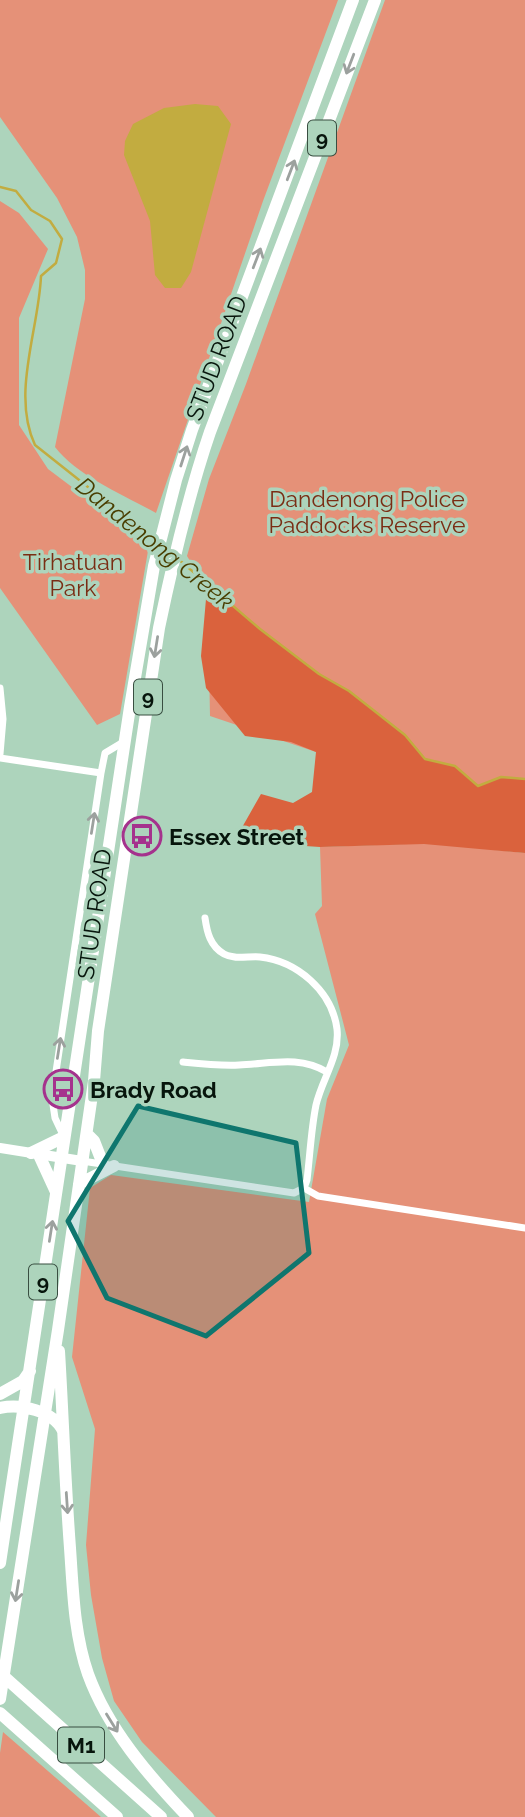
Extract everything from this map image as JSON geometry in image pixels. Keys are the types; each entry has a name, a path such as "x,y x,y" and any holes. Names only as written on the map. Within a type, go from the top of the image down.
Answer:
{"highway":[{"name":"STUD ROAD","path":"0,1563 154,566 164,522 192,430 353,0"},
{"name":"STUD ROAD","path":"0,1699 87,1135 111,940 159,628 169,580 193,482 210,432 374,0"},
{"path":"79,1184 108,1165 94,1141 87,1135"},
{"path":"57,1193 35,1154 64,1137"},
{"path":"58,1330 78,1637 88,1673 102,1707 128,1748 188,1817"},
{"path":"0,1394 23,1381 30,1371"},
{"path":"0,1408 24,1408 44,1414 57,1421 64,1435"},
{"name":"M1","path":"0,1673 161,1817"},
{"name":"M1","path":"0,1713 117,1817"}],"main road":[{"path":"0,1148 82,1161"}],"street":[{"path":"0,688 3,719 0,756 101,773"},
{"path":"64,1137 55,1118 52,1098 101,773 105,753 125,741"},
{"path":"82,1161 294,1192 304,1188 316,1110 335,1052 337,1029 331,1007 319,989 299,971 279,961 259,957 230,957 222,953 213,944 205,918"},
{"path":"183,1062 237,1066 288,1061 318,1067 327,1072"},
{"path":"304,1188 317,1196 525,1228"}],"highlighted area":[{"path":"138,1106 296,1143 309,1253 206,1336 107,1298 68,1221"}],"green space":[{"path":"0,0 338,0 263,201 156,513 88,476 55,447 85,299 85,270 77,237 57,198 0,117"},
{"name":"Dandenong Police Paddocks Reserve","path":"385,0 525,0 525,851 494,850 525,853 525,1817 216,1817 142,1742 114,1701 102,1658 86,1545 95,1429 72,1357 90,1188 111,1175 309,1202 327,1099 349,1045 315,914 322,906 320,847 405,844 320,838 316,752 210,716 208,612 215,590 200,577 187,556 209,479"},
{"name":"Tirhatuan Park","path":"0,201 19,213 48,249 19,318 19,425 48,469 149,545 120,714 97,725 0,588"},
{"path":"3,1732 101,1817 0,1817 0,1753"}],"shaded area":[{"path":"195,104 218,106 231,124 191,272 181,288 165,288 155,275 150,221 124,155 125,141 133,124 164,108"},
{"path":"200,577 260,629 319,674 349,691 405,735 425,759 455,766 478,786 501,777 525,779 525,853 424,844 320,847 276,844 240,831 261,794 293,803 312,792 316,752 291,742 245,736 206,688 201,656 206,599"}],"waterway":[{"name":"Dandenong Creek","path":"0,187 16,191 31,210 50,221 62,239 56,263 41,276 28,361 26,405 28,425 35,445 156,541"},
{"name":"Dandenong Creek","path":"177,558 260,629 319,674 349,691 405,735 425,759 455,766 478,786 501,777 525,779"}],"place":[{"name":"Essex Street","path":"142,836"},
{"name":"Brady Road","path":"63,1089"}]}
